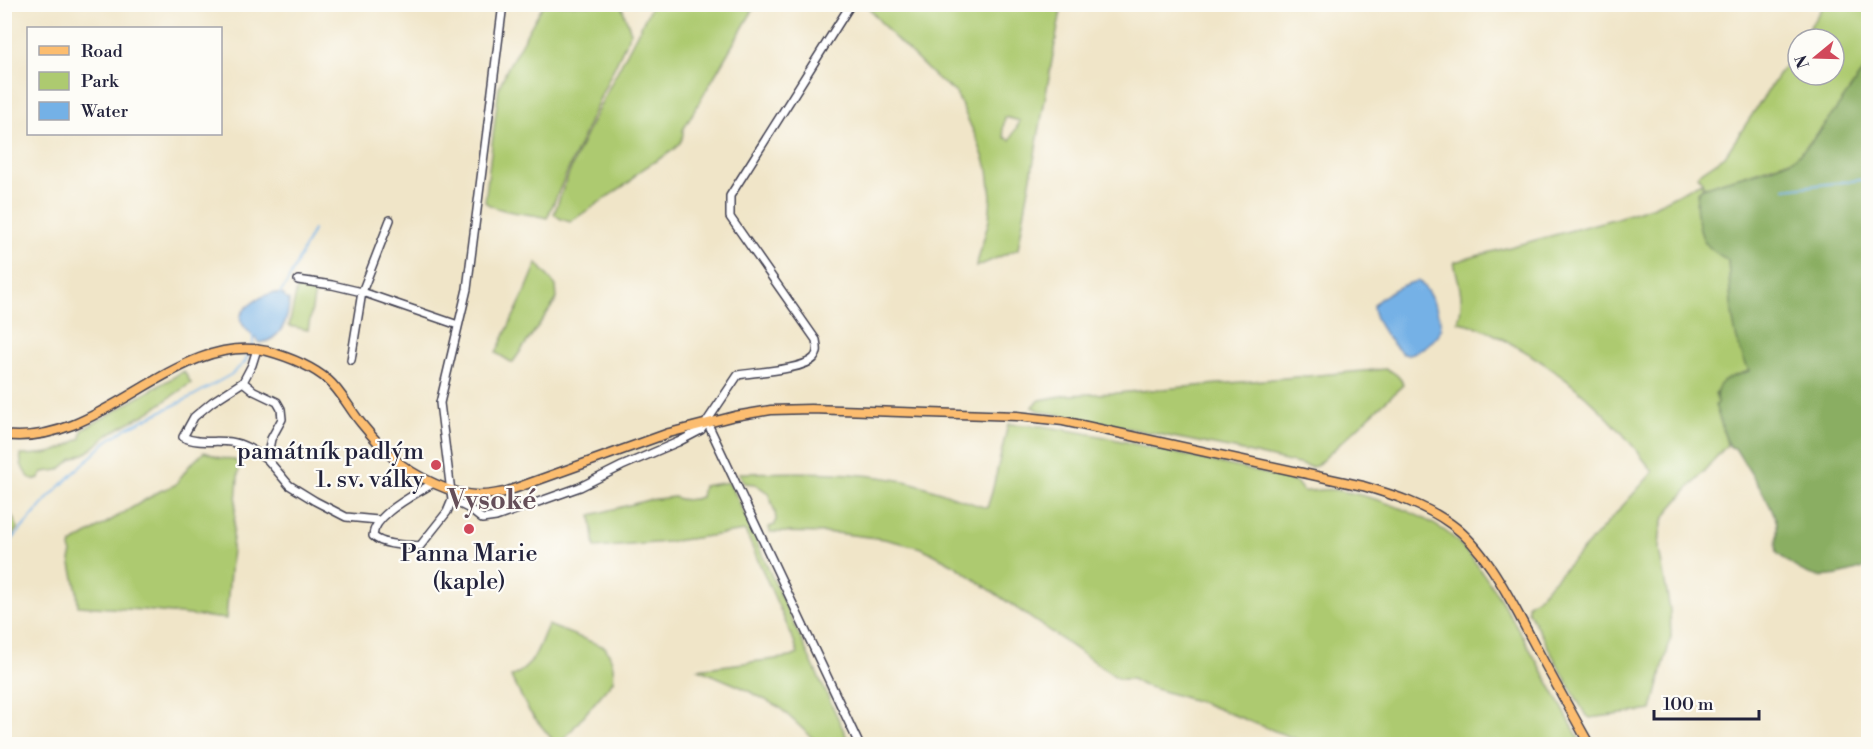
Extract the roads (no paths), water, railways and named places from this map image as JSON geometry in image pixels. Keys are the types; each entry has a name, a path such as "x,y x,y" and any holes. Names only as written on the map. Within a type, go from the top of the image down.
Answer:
{"main road":[{"path":"4,435 39,434 57,430 100,413 184,365 210,354 240,348 257,349 295,360 330,381 362,424 392,457 433,483 450,490 481,496 505,492 652,438 707,422 771,410 811,409 1017,416 1074,423 1363,486 1426,508 1453,525 1485,560 1510,599 1589,744"}],"street":[{"path":"433,483 378,520 373,536 377,540 420,546 447,512 452,500 440,404 467,289 503,4"},
{"path":"452,500 468,508 482,519 496,517 580,487 701,430 738,375 800,366 813,360 818,351 816,340 730,217 730,196 851,4"},
{"path":"351,360 362,292 390,220"},
{"path":"298,280 362,292 458,325"},
{"path":"257,349 243,382 212,402 195,417 183,437 190,440 233,443 252,450 267,459 289,485 315,501 346,517 378,520"},
{"path":"243,382 254,391 277,402 281,409 282,419 271,439 267,459"},
{"path":"707,422 859,744"}],"water":[{"path":"1418,281 1433,301 1439,315 1440,331 1426,346 1403,354 1380,326 1373,306 1393,290"},
{"path":"274,293 284,295 289,300 287,314 278,333 273,338 260,343 244,327 241,317 252,303"}],"waterway":[{"path":"1785,189 1868,179"},
{"path":"278,296 286,285 313,230"},
{"path":"252,348 253,333"},
{"path":"4,549 49,497 107,441 127,428 232,374 245,362 249,353"}],"place":[{"name":"památník padlým 1. sv. války","path":"436,465"},
{"name":"Panna Marie (kaple)","path":"469,529"}],"district":[{"name":"Vysoké","path":"492,500"}]}
